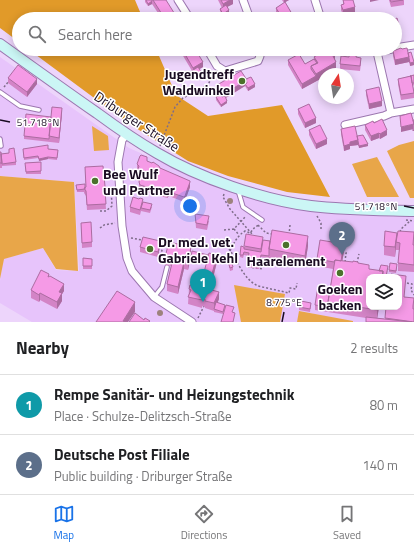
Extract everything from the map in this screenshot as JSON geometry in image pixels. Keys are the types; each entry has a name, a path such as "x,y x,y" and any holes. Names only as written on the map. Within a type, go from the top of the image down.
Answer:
{"main road":[{"name":"Driburger Straße","path":"0,44 12,53"},
{"name":"Driburger Straße","path":"17,56 126,134 157,154 183,167 238,189 285,202 311,206 367,210 414,211"}],"street":[{"path":"178,0 186,12"},
{"path":"243,0 247,12"},
{"path":"315,0 318,12"},
{"path":"402,47 414,45"},
{"path":"211,56 217,66 225,71 258,61 260,56"},
{"path":"378,56 391,113"},
{"path":"345,125 391,113 414,109"},
{"path":"126,134 122,140 118,162 122,226 127,258 132,271 154,297 192,322"}],"lane":[{"path":"0,92 20,106 39,110"},
{"path":"0,139 1,146"},
{"path":"238,189 243,207 262,220"},
{"path":"154,297 162,287 167,267"}],"path":[{"path":"160,146 175,107 183,98 208,85 217,66"},
{"path":"0,92 9,80"},
{"path":"100,211 106,211 112,206 111,188 106,192"},
{"path":"224,194 223,197 230,209 255,239"},
{"path":"224,230 234,229 250,212"},
{"path":"316,214 321,223 321,229"},
{"path":"399,234 401,228 410,221"},
{"path":"100,228 104,225 113,224"},
{"path":"258,225 266,233 273,234"},
{"path":"288,237 290,225"},
{"path":"250,233 255,227"},
{"path":"234,229 240,236"},
{"path":"250,233 245,231 233,243 230,250 250,282 258,286 289,293 290,288 296,289 297,284"},
{"path":"124,239 133,238 148,241"},
{"path":"155,243 163,245 160,260 162,260"},
{"path":"344,265 346,253 349,253"},
{"path":"357,265 359,254"},
{"path":"234,256 240,257"},
{"path":"248,261 247,267 262,269"},
{"path":"407,283 412,284 411,290 414,295"},
{"path":"197,322 204,306"}],"shaded area":[{"path":"0,0 135,0 140,12 12,12 12,37 0,28"},
{"path":"37,56 159,56 176,95 208,116 282,105 330,197 287,192 228,176 188,161 128,123"},
{"path":"0,57 129,148 239,196 292,207 345,215 414,217 414,322 353,322 300,311 297,322 32,322 0,303 0,281 3,259 43,248 56,270 79,271 74,182 0,176"},
{"path":"92,126 108,136 109,150 94,151"},
{"path":"414,141 414,198 410,198 387,151 399,145"},
{"path":"377,157 399,197 367,197 352,164"},
{"path":"0,176 74,182 78,271 56,269 43,248 4,259 0,279"},
{"path":"234,285 285,294 280,322 241,322"},
{"path":"299,311 353,321 353,322 297,322"}],"building":[{"path":"146,0 152,0 152,1 148,4"},
{"path":"153,0 166,0 174,12 161,12"},
{"path":"221,0 230,0 223,4"},
{"path":"343,0 353,0 355,7 343,10 341,5 344,4"},
{"path":"390,0 403,0 391,2"},
{"path":"285,2 291,12 279,12 276,8"},
{"path":"226,5 229,10 222,12 220,9"},
{"path":"407,48 409,57 395,60 394,56 402,56 402,49"},
{"path":"411,52 414,62 410,63 408,53"},
{"path":"186,56 199,56 203,62 193,68"},
{"path":"295,56 300,56 305,64 314,59 317,63 311,66 311,69 316,76 302,84 288,60"},
{"path":"316,56 333,56 336,62 326,68 318,68 318,73 316,74 311,66 318,63 314,57"},
{"path":"341,56 356,56 361,58 360,66 340,64"},
{"path":"18,65 37,79 27,92 8,78"},
{"path":"198,67 202,73 194,77 190,72"},
{"path":"241,71 247,80 222,95 217,85"},
{"path":"414,75 414,83 412,83 410,76"},
{"path":"411,76 414,93 401,95 398,79"},
{"path":"251,77 255,84 248,88 245,84 247,83 246,79"},
{"path":"379,87 382,101 369,104 366,90"},
{"path":"221,95 222,97 225,96 227,101 221,105 216,97"},
{"path":"309,104 316,118 305,123 298,109"},
{"path":"52,107 62,108 59,138 49,136"},
{"path":"411,113 414,124 401,127 400,116"},
{"path":"26,114 51,117 49,139 24,136"},
{"path":"382,119 387,130 380,134 371,136 365,125"},
{"path":"320,125 327,139 316,144 309,130"},
{"path":"355,126 358,140 350,142 350,144 344,146 341,129"},
{"path":"363,135 368,144 359,146 357,136"},
{"path":"48,145 48,149 58,150 57,158 48,157 39,159 38,156 24,158 23,149"},
{"path":"14,148 16,162 2,164 1,154 9,153 9,149"},
{"path":"1,152 2,163 0,163"},
{"path":"141,155 147,157 147,161 153,162 160,168 190,181 185,196 184,197 169,192 167,193 140,185 140,178 136,175 139,166 137,164"},
{"path":"41,162 41,171 26,172 25,163"},
{"name":"Bee Wulf und Partner","path":"103,166 106,204 87,205 86,191 84,188 86,187 85,167"},
{"path":"85,184 85,189 77,190 76,185"},
{"path":"133,197 143,199 140,210 130,207"},
{"path":"143,202 152,204 150,210 141,208"},
{"path":"195,214 209,216 207,225 196,223"},
{"path":"91,222 92,242 82,243 81,223"},
{"path":"272,230 308,236 305,256 269,249"},
{"path":"385,231 397,233 395,247 384,246"},
{"path":"398,231 414,232 414,265 398,263 400,243 396,242"},
{"path":"246,234 263,237 261,249 244,246"},
{"path":"143,237 160,241 158,252 140,247"},
{"path":"263,240 270,241 269,256 261,255 259,266 247,264 249,253 244,252 243,255 240,255 241,246 244,247 244,249 261,252"},
{"path":"320,240 344,244 341,261 335,260 334,262 317,259"},
{"path":"169,242 191,247 188,263 184,262 178,287 167,284 173,259 165,257"},
{"path":"192,251 208,255 206,261 191,257"},
{"path":"209,253 217,255 208,289 219,292 214,303 205,301 205,299 202,300 188,297 191,290 189,289 190,285 200,288"},
{"path":"83,258 92,259 92,266 83,266"},
{"path":"335,260 358,262 369,265 369,269 383,271 382,274 366,274 366,308 328,302"},
{"path":"228,261 231,261 233,267 230,268"},
{"path":"390,263 397,264 396,271 389,270"},
{"path":"381,265 388,266 387,274 383,274 383,271 379,271"},
{"path":"41,270 49,274 48,277 50,276 64,284 59,292 62,293 57,302 31,290"},
{"path":"402,275 406,276 404,297 414,298 414,322 385,318 386,310 402,310"},
{"path":"318,286 330,288 328,307 315,305"},
{"path":"117,291 135,302 123,321 125,322 96,322"},
{"path":"301,301 311,303 310,309 299,307"},
{"path":"216,302 225,305 223,312 214,309"},
{"path":"226,305 234,307 232,312 235,313 233,322 221,322"},
{"path":"135,313 144,320 145,318 150,321 129,322"},
{"path":"366,317 412,322 366,322"}],"place":[{"name":"Jugendtreff Waldwinkel","path":"242,81"},
{"name":"Bee Wulf und Partner","path":"95,181"},
{"name":"Haarelement","path":"286,245"},
{"name":"Dr. med. vet. Gabriele Kehl","path":"150,249"},
{"name":"Deutsche Post Filiale","path":"342,255"},
{"name":"Goeken backen","path":"340,273"},
{"name":"Rempe Sanitär- und Heizungstechnik","path":"203,302"}]}
